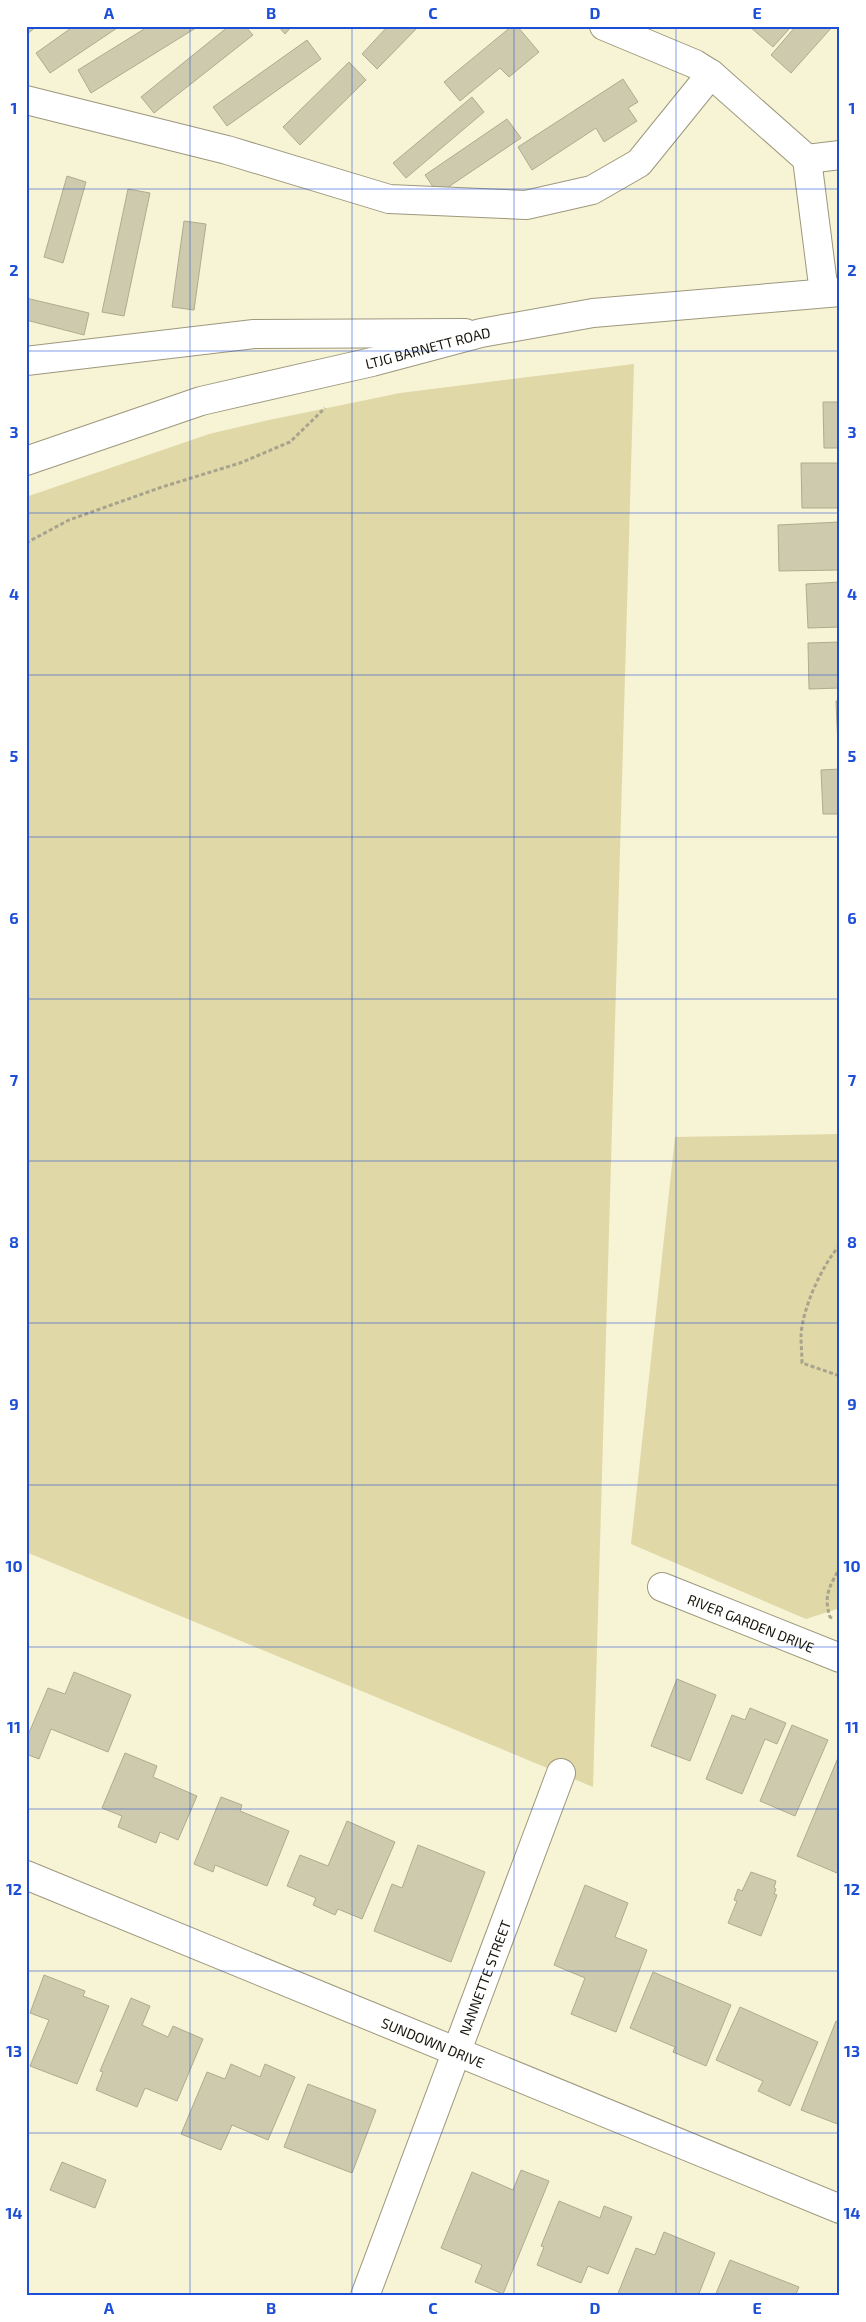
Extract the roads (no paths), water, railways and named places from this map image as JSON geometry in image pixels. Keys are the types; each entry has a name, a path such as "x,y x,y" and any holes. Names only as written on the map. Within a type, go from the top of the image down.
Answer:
{"street":[{"path":"604,26 695,64 711,74 807,158 832,292"},
{"path":"26,100 227,150 389,199 526,205 592,190 639,163 711,74"},
{"path":"807,158 840,155"},
{"name":"LTJG BARNETT ROAD","path":"26,461 201,400 372,362 481,333 593,313 832,292"},
{"path":"26,361 254,334 481,333"},
{"name":"RIVER GARDEN DRIVE","path":"662,1587 840,1658"},
{"name":"NANNETTE STREET","path":"365,2296 561,1772"},
{"name":"SUNDOWN DRIVE","path":"26,1875 840,2210"}]}
